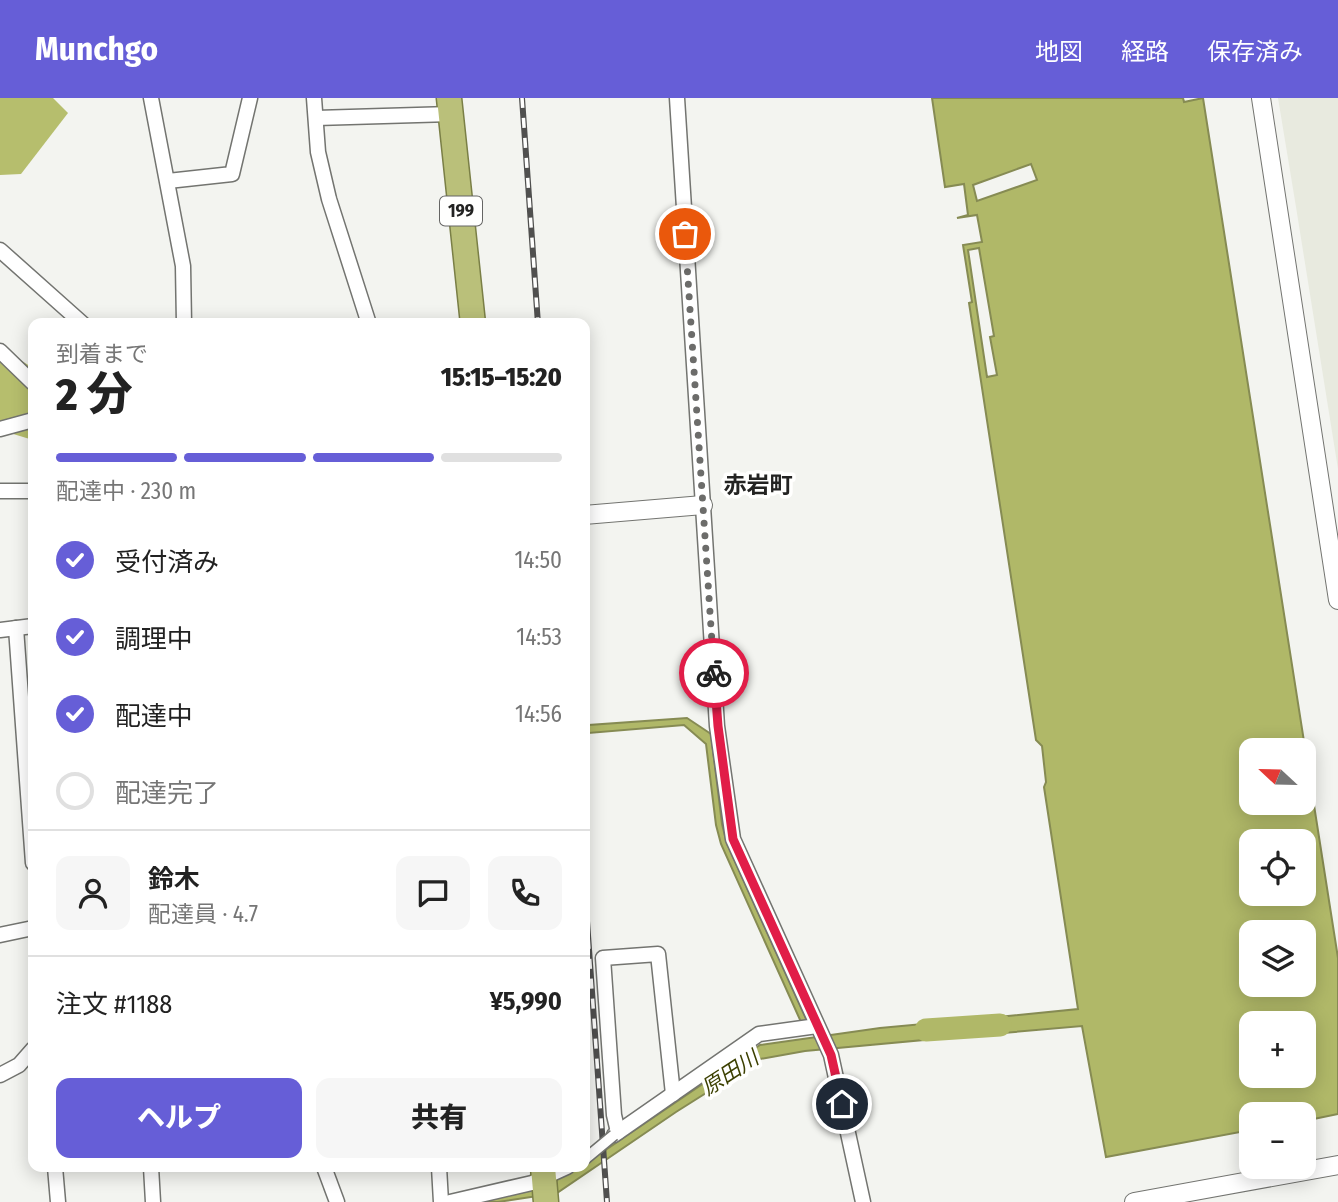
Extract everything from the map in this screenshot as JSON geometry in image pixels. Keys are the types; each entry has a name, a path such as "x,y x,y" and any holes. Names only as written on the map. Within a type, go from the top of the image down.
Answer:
{"highway":[{"name":"199","path":"444,106 460,318"},
{"name":"199","path":"444,106 472,318"}],"street":[{"path":"151,98 183,266 184,318"},
{"path":"168,181 232,174 250,98"},
{"path":"314,98 318,152 329,199 367,318"},
{"path":"677,98 718,726 733,839 831,1055 863,1202"},
{"path":"1261,98 1338,600"},
{"path":"316,118 444,106"},
{"path":"0,250 76,318"},
{"path":"0,351 28,378"},
{"path":"0,429 28,421"},
{"path":"0,491 28,491"},
{"path":"590,514 703,505"},
{"path":"0,629 28,627"},
{"path":"16,628 28,794"},
{"path":"0,935 28,929"},
{"path":"616,1133 603,958 658,954 673,1094"},
{"path":"590,1155 616,1133 759,1034 817,1026"},
{"path":"0,1075 19,1065 28,1055"},
{"path":"1135,1202 1338,1165"},
{"path":"55,1172 58,1202"},
{"path":"151,1172 153,1202"},
{"path":"326,1172 337,1202"},
{"path":"439,1172 441,1202"},
{"path":"450,1202 538,1183 558,1172"}],"shaded area":[{"path":"0,98 53,98 68,113 21,174 0,175"},
{"path":"1278,98 1338,98 1338,469 1296,207"},
{"path":"0,347 28,365 28,438 0,430"}],"water":[{"path":"932,98 1183,98 1184,102 1203,98 1303,738 1239,738 1239,816 1316,816 1338,958 1338,1114 1316,1119 1316,1102 1239,1102 1239,1132 1106,1157 1082,1026 969,1036 968,1020 1078,1009 1044,787 1046,782 1042,746 1036,740 969,303 972,302 963,245 982,242 977,215 957,218 968,215 964,184 945,187","holes":["1031,164 1037,180 977,201 973,185","979,248 994,336 990,337 997,375 987,377 968,250"]},
{"path":"687,718 711,734 727,844 807,1021 801,1022 721,844 716,825 706,744 684,725 590,733 590,725"},
{"path":"955,1021 956,1037 805,1051 760,1059 590,1171 590,1161 760,1045 880,1028"},
{"path":"569,1172 588,1172 557,1193 498,1202 470,1202 556,1179"}],"waterway":[{"name":"原田川","path":"926,1030 1000,1025"}],"railway":[{"path":"522,98 538,318"},
{"path":"590,963 607,1202"}],"way so far":[{"path":"685,234 714,673"}],"district":[{"name":"赤岩町","path":"758,485"}],"route":[{"path":"714,673 733,839 831,1055 842,1104"}]}
